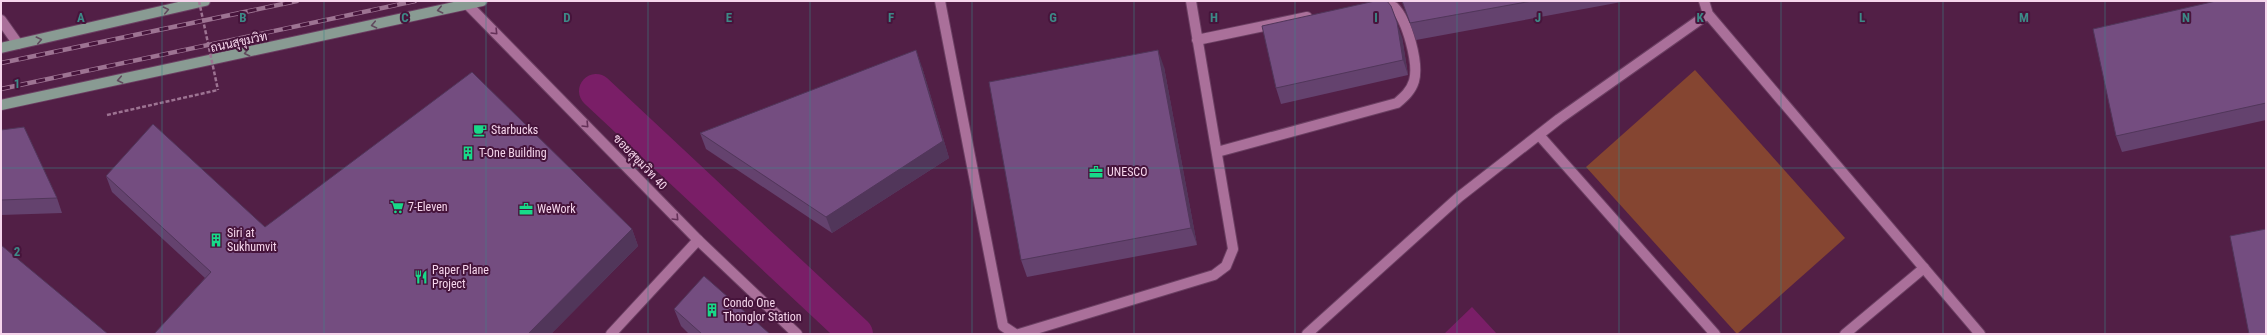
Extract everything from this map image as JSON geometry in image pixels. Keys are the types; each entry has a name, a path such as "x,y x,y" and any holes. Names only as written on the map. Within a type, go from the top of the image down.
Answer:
{"main road":[{"path":"1,48 204,1"},
{"name":"ถนนสุขุมวิท","path":"1,105 233,56 467,2 482,1"}],"street":[{"path":"940,1 1003,326 1015,334"},
{"path":"1020,334 1214,275 1226,266 1234,249 1191,1"},
{"path":"1704,1 1708,14 1980,334"},
{"name":"ซอยสุขุมวิท 40","path":"467,2 698,240 797,334"},
{"path":"1217,152 1397,103 1408,94 1414,80 1414,60 1405,24 1394,7 1386,5 1369,6"},
{"path":"1307,334 1459,197 1539,135 1708,14"},
{"path":"1197,40 1314,16"},
{"path":"1,20 18,44"},
{"path":"1539,135 1715,334"},
{"path":"611,334 698,240"},
{"path":"1845,334 1924,268"}],"path":[{"path":"107,115 218,90 199,1"}],"shaded area":[{"path":"1695,70 1845,238 1737,334 1586,167"},
{"path":"1472,307 1497,334 1444,334"}],"building":[{"path":"1375,1 1387,1 1391,6 1397,22 1403,60 1276,88 1262,26"},
{"path":"1402,1 1532,1 1410,23"},
{"path":"2216,1 2266,1 2266,103 2116,136 2093,29"},
{"path":"916,50 943,141 826,217 700,133"},
{"name":"UNESCO","path":"1158,50 1191,228 1021,260 989,82"},
{"path":"472,72 632,229 528,334 154,334 211,272 106,176 153,124 265,227"},
{"path":"24,127 57,198 1,200 1,130"},
{"path":"2266,229 2266,334 2249,334 2230,236"},
{"path":"1,245 108,334 1,334"},
{"path":"704,276 770,334 702,334 674,309"}],"waterway":[{"path":"596,91 856,334"}],"railway":[{"path":"1,63 297,1"},
{"path":"1,89 415,1"}],"place":[{"name":"Starbucks","path":"480,130"},
{"name":"T-One Building","path":"468,153"},
{"name":"UNESCO","path":"1096,172"},
{"name":"7-Eleven","path":"397,207"},
{"name":"WeWork","path":"526,209"},
{"name":"Siri at Sukhumvit","path":"216,240"},
{"name":"Paper Plane Project","path":"421,277"},
{"name":"Condo One Thonglor Station","path":"712,310"}]}
